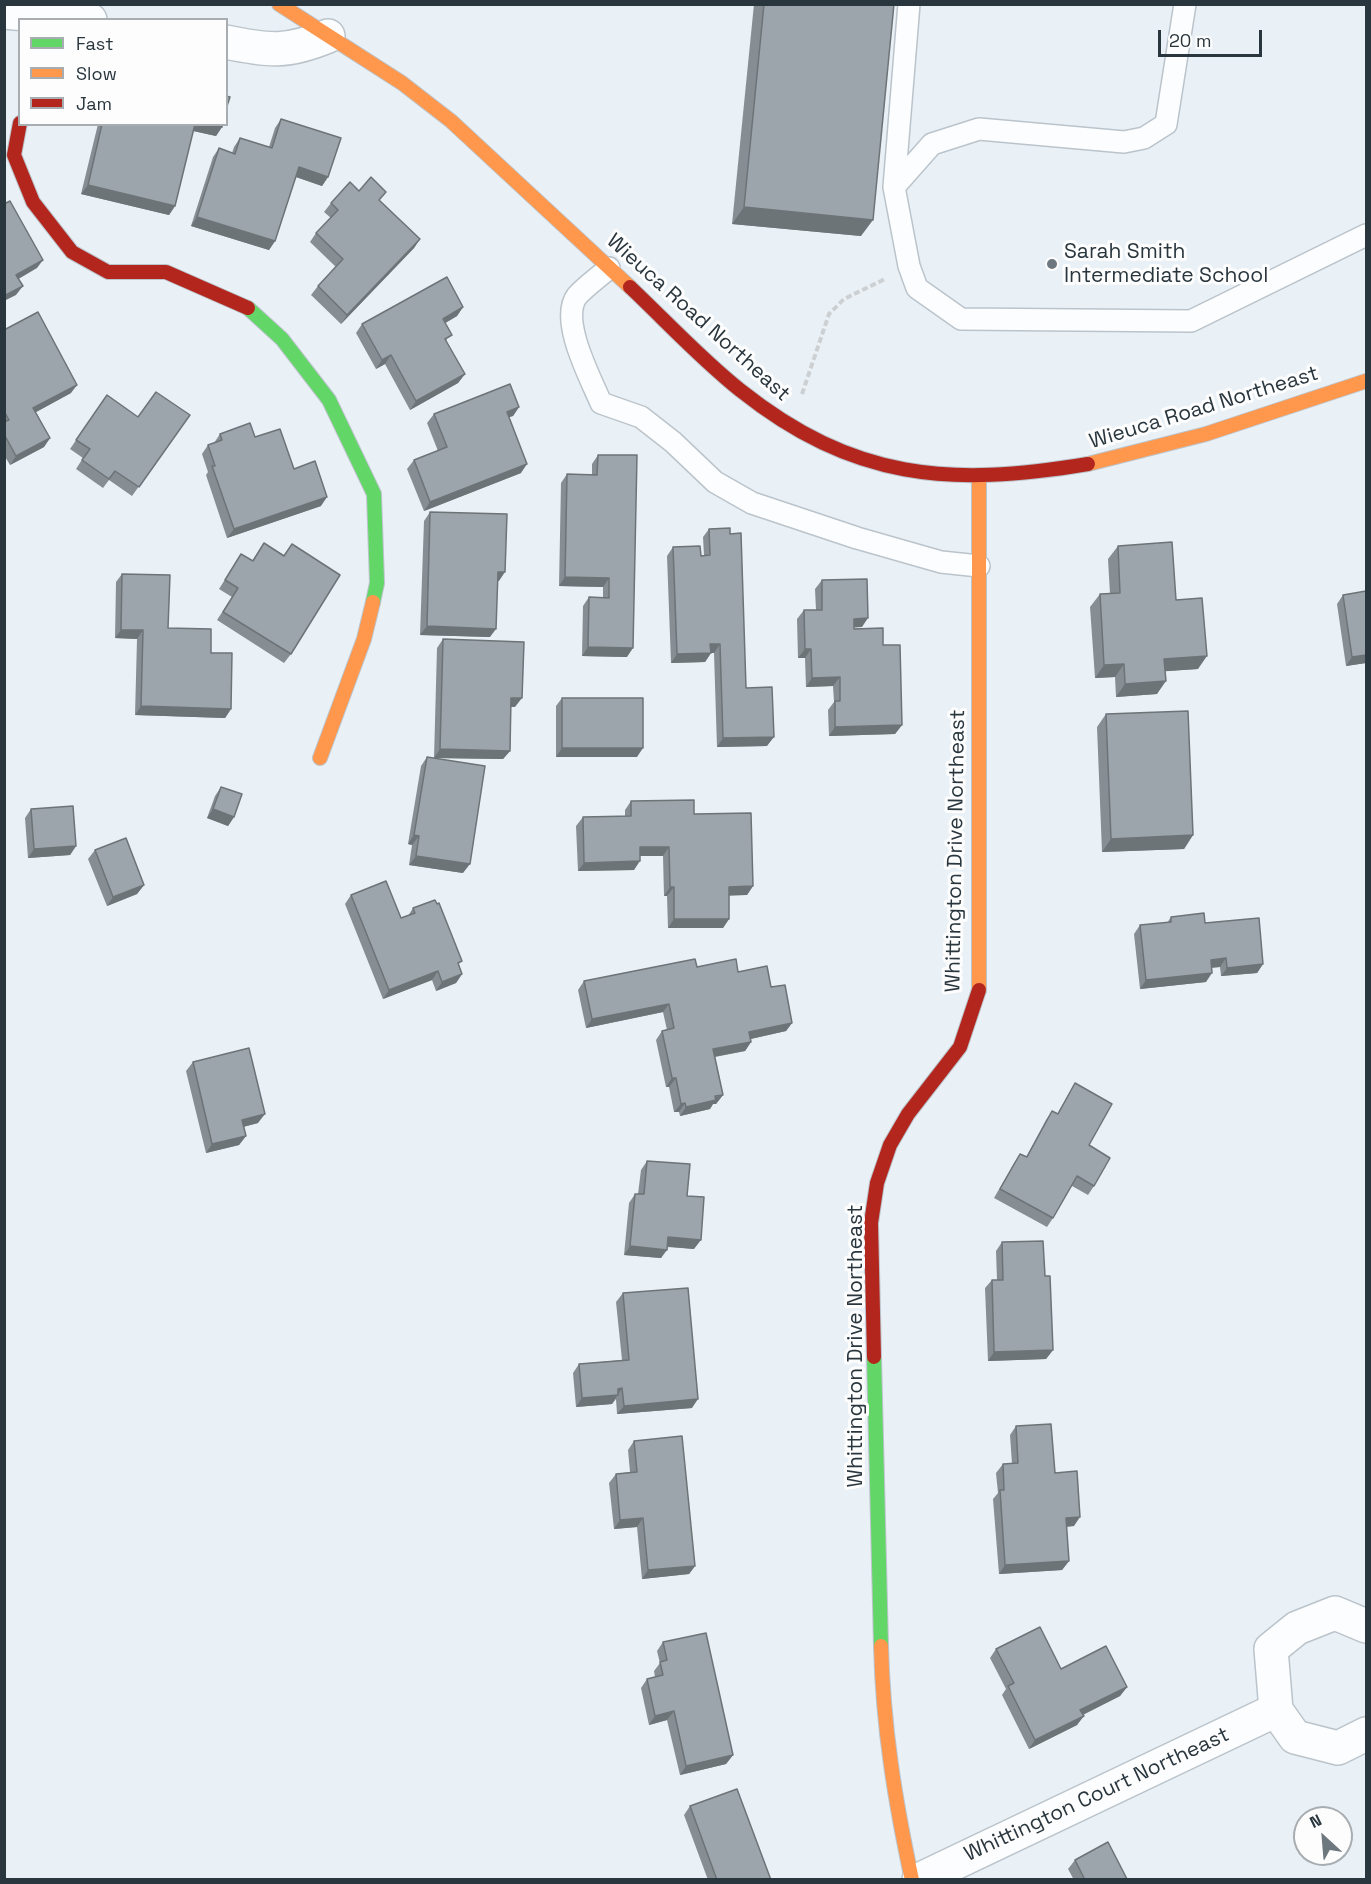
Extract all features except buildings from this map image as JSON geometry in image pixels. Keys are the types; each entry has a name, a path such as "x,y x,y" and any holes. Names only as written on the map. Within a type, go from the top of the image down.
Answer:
{"street":[{"name":"Wieuca Road Northeast","path":"279,4 402,83 451,121 738,388 776,418 824,444 874,463 928,475 980,478 1058,471 1136,454 1366,381"},
{"path":"4,12 74,18"},
{"path":"228,42 266,50 301,47 328,36"},
{"path":"19,126 14,155 33,202 72,252 108,272 166,272 245,305 282,339 329,400 374,494 377,583 364,639 320,758"},
{"name":"Whittington Drive Northeast","path":"912,1880 894,1798 883,1709 872,1222 877,1183 891,1145 908,1114 960,1047 979,993 980,478"},
{"path":"1366,1626 1335,1613 1297,1628 1271,1649 1276,1710 1295,1737 1338,1748 1366,1734"},
{"name":"Whittington Court Northeast","path":"919,1880 1276,1710"}],"lane":[{"path":"909,4 894,187 909,266 917,288 961,320 1191,321 1366,235"},
{"path":"894,187 932,144 979,129 1124,142 1144,138 1166,124 1185,4"},
{"path":"609,268 576,298 572,320 576,344 601,403 641,417 673,441 715,482 752,503 857,538 941,562 979,566"}],"path":[{"path":"791,426 829,314 844,299 909,266"}],"traffic: fast":[{"path":"248,308 282,339 329,400 374,494 377,583 373,602"},
{"path":"874,1357 881,1646"}],"traffic: slow":[{"path":"279,4 402,83 451,121 630,287"},
{"path":"1088,464 1206,434 1366,381"},
{"path":"979,478 979,990"},
{"path":"320,758 364,639 373,602"},
{"path":"881,1646 884,1706 891,1764 912,1880"}],"traffic: jam":[{"path":"19,126 14,155 33,202 72,252 108,272 166,272 248,308"},
{"path":"630,287 740,390 782,420 823,443 863,459 905,469 947,474 991,475 1088,464"},
{"path":"874,1357 871,1223 877,1183 890,1145 908,1114 960,1047 979,990"}],"place":[{"name":"Sarah Smith Intermediate School","path":"1052,264"}]}
